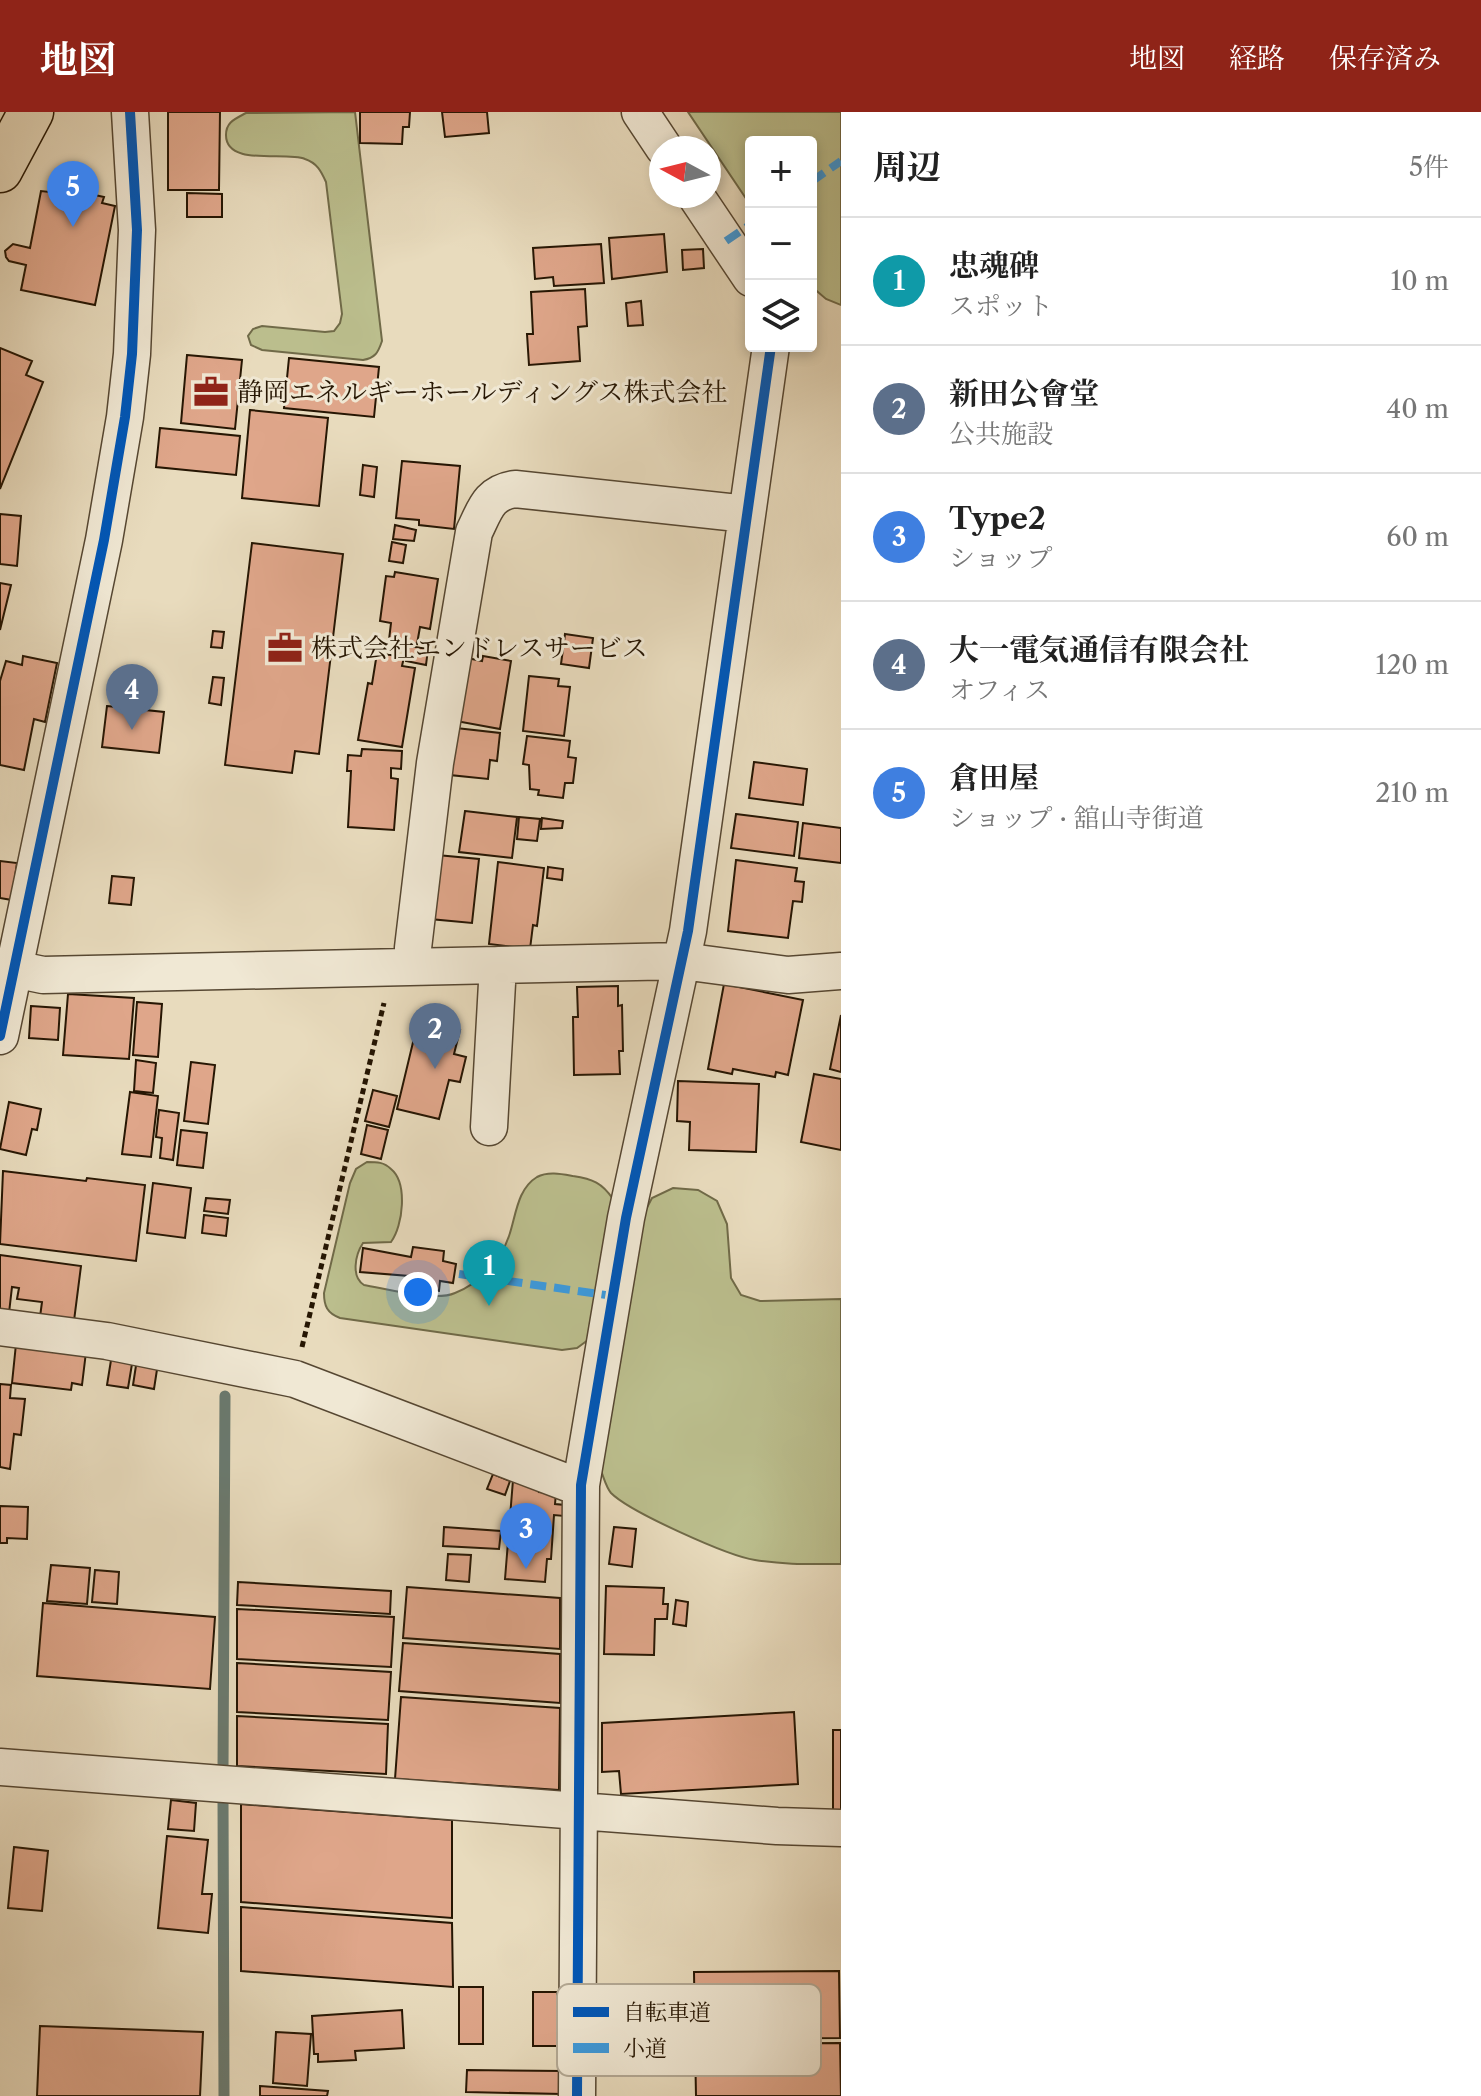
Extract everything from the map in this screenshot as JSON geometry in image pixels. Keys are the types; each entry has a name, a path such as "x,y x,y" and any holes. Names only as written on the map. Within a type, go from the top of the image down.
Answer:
{"main road":[{"path":"0,170 17,119"}],"street":[{"path":"0,1036 111,509 125,417 132,354 137,230 130,112"},
{"path":"640,112 656,136"},
{"path":"704,208 745,269"},
{"path":"578,1984 581,1485 626,1218 682,961 770,352"},
{"path":"401,967 474,532 489,502 500,491 515,489 747,514"},
{"path":"14,969 43,975 682,961 788,975 841,971"},
{"path":"489,1127 498,965"},
{"path":"0,1327 107,1341 295,1379 568,1483 581,1485"},
{"path":"0,1767 805,1828 841,1828"},
{"path":"577,2076 577,2096"}],"path":[{"path":"295,1379 389,981 401,967"}],"green space":[{"path":"355,112 381,345 373,356 363,360 262,350 251,345 248,336 253,329 262,326 325,332 334,331 340,323 342,314 326,182 318,168 305,159 246,155 236,151 229,145 226,135 228,127 246,113"},
{"path":"688,112 841,112 841,305 817,291 817,136 745,136 745,197 721,161 721,136 704,136"},
{"path":"367,1162 377,1162 391,1169 400,1184 402,1205 391,1242 363,1243 356,1259 357,1277 364,1285 423,1295 455,1293 488,1270 501,1254 525,1188 537,1177 560,1174 601,1185 613,1199 588,1340 577,1348 562,1350 340,1318 332,1314 326,1305 324,1293 350,1183 356,1169"},
{"path":"673,1188 698,1190 717,1201 727,1224 731,1278 741,1295 760,1301 841,1299 841,1564 777,1563 724,1551 638,1511 611,1493 606,1485 601,1471 640,1221 652,1198"}],"building":[{"path":"168,112 220,112 219,190 168,190"},
{"path":"360,112 410,112 409,127 403,127 402,144 360,143"},
{"path":"442,112 487,112 489,133 445,137"},
{"path":"66,183 72,190 104,197 102,203 115,206 95,305 21,290 26,265 9,261 6,257 5,251 13,244 30,248 41,191 49,192 50,186"},
{"path":"187,193 222,194 222,217 187,217"},
{"path":"664,234 667,272 612,279 609,238"},
{"path":"601,244 604,283 554,286 553,277 535,279 533,248"},
{"path":"703,249 704,268 683,270 682,250"},
{"path":"585,289 587,326 578,327 580,361 529,365 527,334 533,334 531,292"},
{"path":"641,301 643,325 628,326 626,303"},
{"path":"0,348 32,361 26,375 43,382 0,489"},
{"path":"187,355 242,360 235,429 181,423"},
{"path":"289,358 379,367 374,417 284,408"},
{"path":"250,410 328,418 319,506 242,498"},
{"path":"160,428 240,436 236,475 156,467"},
{"path":"402,461 460,466 454,529 419,525 419,520 396,518"},
{"path":"363,465 377,467 374,497 360,495"},
{"path":"0,514 21,516 17,566 0,564"},
{"path":"395,525 416,530 414,541 393,539"},
{"path":"392,542 406,545 403,563 389,561"},
{"path":"252,543 343,554 319,754 295,751 292,773 225,765"},
{"path":"395,572 438,579 430,629 420,627 417,644 389,640 391,623 380,621 386,576 394,577"},
{"path":"0,583 11,585 0,630"},
{"path":"213,631 224,632 222,648 211,647"},
{"path":"565,634 593,638 589,668 561,664"},
{"path":"409,646 428,649 426,665 406,661"},
{"path":"377,653 404,657 402,666 415,668 402,747 358,740"},
{"path":"23,656 57,663 45,722 34,719 24,770 0,765 0,681 6,661 22,665"},
{"path":"483,656 511,661 500,729 456,721 467,658 482,661"},
{"path":"529,676 559,679 558,686 570,687 564,736 523,731"},
{"path":"213,677 224,678 221,705 209,703"},
{"path":"107,706 164,712 159,753 102,747"},
{"path":"456,728 500,733 497,761 490,760 488,779 450,775"},
{"path":"527,736 570,741 568,757 576,758 573,783 565,783 563,798 538,795 539,790 530,789 529,765 523,764"},
{"path":"362,749 402,751 401,769 391,768 391,778 398,779 394,830 348,827 351,771 347,771 348,755 361,756"},
{"path":"754,762 807,769 803,805 749,798"},
{"path":"465,811 517,817 512,858 459,852"},
{"path":"736,814 798,822 794,856 731,848"},
{"path":"519,817 540,819 537,841 517,839"},
{"path":"542,818 563,821 562,828 541,829"},
{"path":"803,823 841,828 841,863 799,858"},
{"path":"437,855 479,859 472,923 430,919"},
{"path":"736,860 797,868 795,881 804,882 802,902 793,901 788,938 728,931"},
{"path":"0,861 17,863 12,900 0,898"},
{"path":"498,862 544,868 537,926 533,925 530,949 489,944"},
{"path":"548,867 563,869 562,880 547,878"},
{"path":"112,876 134,878 131,905 109,903"},
{"path":"724,984 803,1000 788,1075 776,1072 775,1077 733,1069 732,1074 708,1069"},
{"path":"618,986 618,1006 622,1005 620,1074 574,1075 573,1017 578,1017 577,987"},
{"path":"68,994 134,998 129,1059 63,1055"},
{"path":"137,1002 162,1004 158,1057 133,1055"},
{"path":"31,1006 60,1008 58,1040 29,1038"},
{"path":"421,1009 447,1015 444,1027 460,1030 454,1054 466,1057 460,1082 449,1080 439,1119 397,1109"},
{"path":"841,1015 841,1072 830,1069"},
{"path":"136,1060 156,1063 153,1093 134,1091"},
{"path":"191,1062 215,1065 208,1124 184,1121"},
{"path":"814,1074 841,1079 841,1150 801,1142"},
{"path":"678,1081 759,1084 756,1152 689,1150 690,1122 677,1121"},
{"path":"373,1090 397,1096 389,1127 365,1121"},
{"path":"130,1092 158,1096 151,1157 122,1154"},
{"path":"9,1102 41,1109 37,1130 32,1129 26,1155 0,1149"},
{"path":"159,1110 179,1113 173,1160 160,1158 162,1138 156,1137"},
{"path":"367,1125 388,1130 381,1159 361,1154"},
{"path":"181,1130 207,1133 203,1168 177,1165"},
{"path":"3,1171 145,1185 136,1261 0,1244"},
{"path":"153,1183 191,1188 185,1238 147,1233"},
{"path":"206,1198 230,1200 228,1214 204,1211"},
{"path":"204,1215 228,1218 226,1236 202,1233"},
{"path":"413,1247 444,1251 443,1261 456,1264 453,1283 440,1281 439,1291 407,1287 409,1276 360,1272 363,1248 411,1257"},
{"path":"0,1255 81,1266 74,1321 40,1317 42,1302 17,1299 19,1288 12,1287 9,1313 0,1312"},
{"path":"16,1344 86,1352 82,1385 72,1383 71,1390 12,1383"},
{"path":"112,1354 133,1358 128,1388 107,1385"},
{"path":"137,1359 158,1363 154,1389 133,1385"},
{"path":"0,1384 11,1385 10,1398 25,1399 21,1435 14,1434 10,1469 0,1467"},
{"path":"493,1474 510,1481 505,1495 487,1489"},
{"path":"513,1480 540,1482 539,1492 556,1493 555,1504 565,1505 564,1516 554,1515 551,1559 547,1559 545,1582 505,1579"},
{"path":"0,1506 28,1507 27,1539 7,1538 7,1543 0,1543"},
{"path":"444,1527 501,1531 499,1549 443,1546"},
{"path":"614,1527 636,1529 632,1567 609,1564"},
{"path":"448,1554 471,1555 469,1582 446,1580"},
{"path":"51,1565 90,1568 87,1604 47,1601"},
{"path":"95,1570 119,1572 117,1604 92,1602"},
{"path":"238,1582 391,1591 390,1614 237,1605"},
{"path":"606,1586 664,1588 663,1604 668,1604 667,1619 655,1619 654,1655 604,1654"},
{"path":"407,1587 560,1598 560,1649 403,1638"},
{"path":"676,1600 688,1602 686,1626 673,1624"},
{"path":"43,1603 215,1617 210,1689 37,1676"},
{"path":"237,1609 394,1617 391,1667 237,1659"},
{"path":"403,1643 560,1654 560,1703 399,1691"},
{"path":"237,1663 391,1672 388,1720 237,1712"},
{"path":"401,1697 560,1708 559,1790 395,1779"},
{"path":"794,1712 798,1784 621,1794 619,1771 602,1772 602,1723"},
{"path":"237,1716 388,1724 386,1774 237,1766"},
{"path":"833,1730 841,1730 841,1810 833,1810"},
{"path":"171,1800 196,1803 194,1831 168,1829"},
{"path":"241,1804 452,1820 452,1918 241,1902"},
{"path":"167,1836 208,1840 202,1894 212,1894 208,1933 158,1928"},
{"path":"14,1847 48,1851 42,1911 8,1908"},
{"path":"241,1907 452,1923 453,1987 241,1971"},
{"path":"839,1971 840,2038 821,2038 821,1984 694,1984 694,1972"},
{"path":"459,1987 483,1987 483,2044 459,2044"},
{"path":"533,1992 557,1992 557,2046 533,2046"},
{"path":"402,2010 404,2048 355,2051 356,2060 318,2062 318,2054 314,2054 312,2016"},
{"path":"40,2026 203,2032 200,2096 37,2096"},
{"path":"276,2032 311,2034 307,2086 273,2083"},
{"path":"821,2043 840,2043 841,2096 696,2096 696,2076 821,2076"},
{"path":"467,2070 557,2071 557,2076 563,2076 562,2094 466,2092"},
{"path":"260,2086 328,2091 327,2096 260,2096"}],"waterway":[{"path":"223,1770 225,1396"},
{"path":"223,1797 224,2096"}],"marked path":[{"path":"817,178 841,161"},
{"path":"726,241 745,228"},
{"path":"459,1274 613,1296"}],"cycle path":[{"path":"0,1036 104,540 125,417 132,354 137,230 130,112"},
{"path":"578,1984 581,1485 626,1218 688,931 770,352"},
{"path":"577,2076 577,2096"}],"place":[{"name":"倉田屋","path":"73,227"},
{"name":"静岡エネルギーホールディングス株式会社","path":"211,392"},
{"name":"株式会社エンドレスサービス","path":"285,648"},
{"name":"大一電気通信有限会社","path":"132,730"},
{"name":"新田公會堂","path":"435,1069"},
{"name":"忠魂碑","path":"489,1306"},
{"name":"Type2","path":"526,1569"}]}
